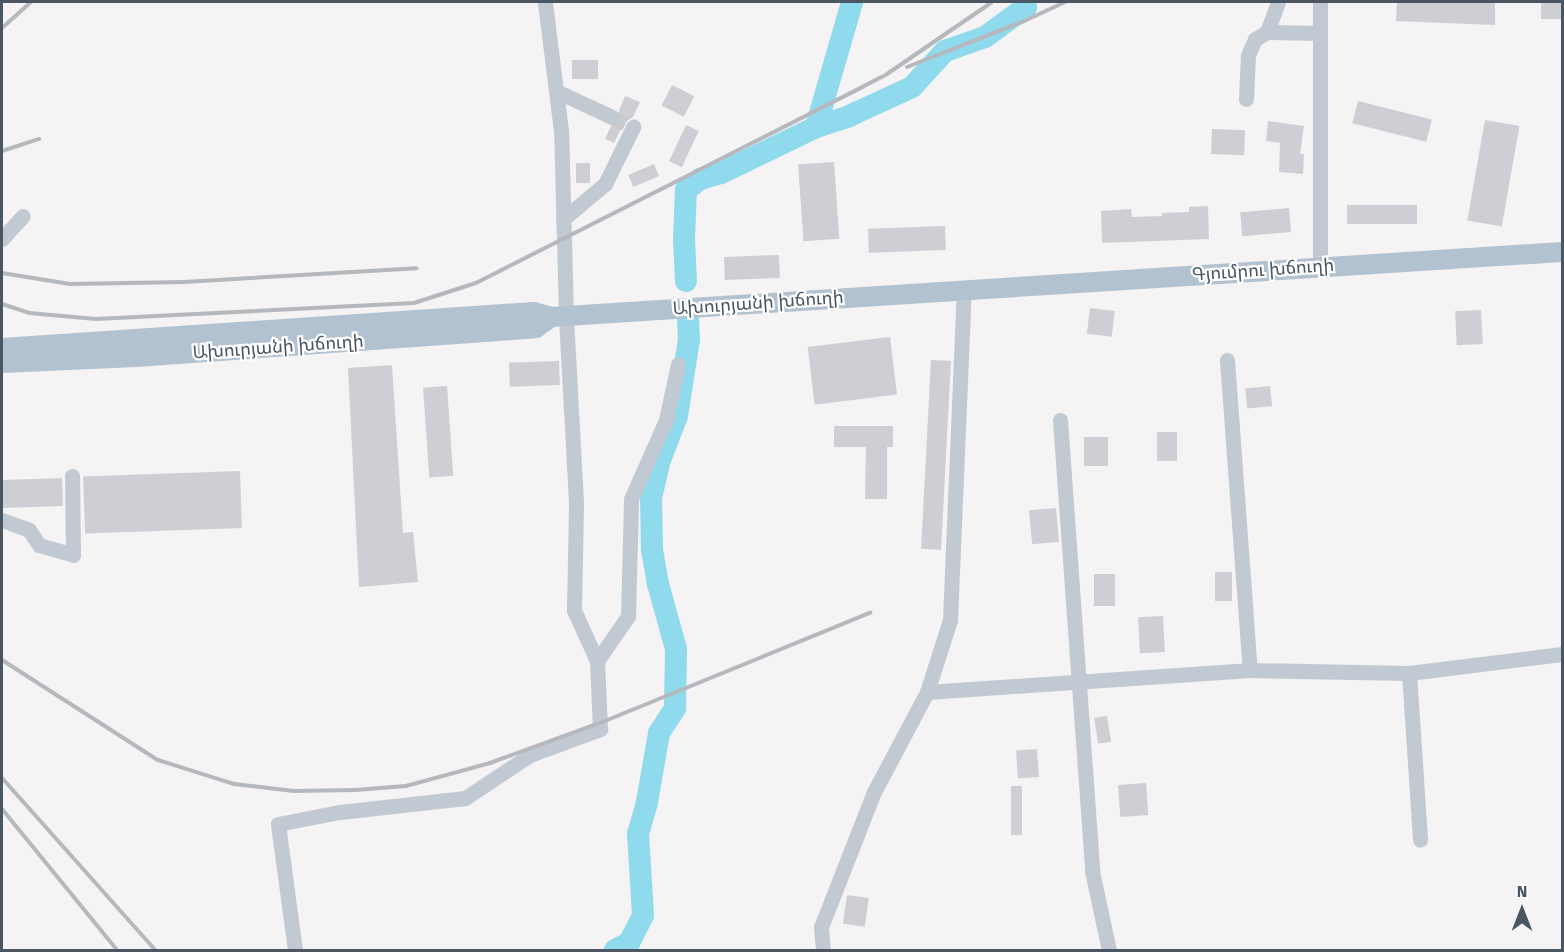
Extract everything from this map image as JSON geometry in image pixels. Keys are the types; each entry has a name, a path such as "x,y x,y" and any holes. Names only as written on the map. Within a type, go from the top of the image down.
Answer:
{"main road":[{"name":"Գյումրու խճուղի","path":"964,289 1563,252"},
{"name":"Ախուրյանի խճուղի","path":"2,348 534,312 558,317 964,289"},
{"name":"Ախուրյանի խճուղի","path":"2,363 148,356 536,328 558,317"}],"street":[{"path":"295,951 278,824 340,812 465,798 530,755 600,729 597,661 574,610 576,502 558,317 563,219 561,131 545,2"},
{"path":"1267,32 1278,2"},
{"path":"1320,2 1320,266"},
{"path":"1246,99 1248,55 1255,39 1267,32 1320,33"},
{"path":"556,91 612,117"},
{"path":"563,219 605,184 633,127"},
{"path":"2,239 23,216"},
{"path":"823,951 821,927 874,792 927,692 950,620 964,289"},
{"path":"1227,360 1250,670"},
{"path":"597,661 628,616 631,499 666,420 678,364"},
{"path":"1060,420 1092,871 1109,951"},
{"path":"2,520 28,530 39,545 74,555 72,476"},
{"path":"927,692 1250,670 1409,673 1563,654"},
{"path":"1409,673 1420,840"}],"building":[{"path":"1397,2 1495,2 1495,25 1396,21"},
{"path":"1541,2 1562,2 1562,19 1541,19"},
{"path":"572,60 598,60 598,79 572,79"},
{"path":"672,85 694,96 684,117 662,105"},
{"path":"625,96 640,102 633,117 624,123 614,143 605,139 611,126 621,122 619,110"},
{"path":"1358,101 1432,119 1426,142 1352,123"},
{"path":"1485,120 1519,126 1502,227 1467,220"},
{"path":"1268,121 1304,126 1300,154 1304,154 1303,174 1279,172 1280,143 1266,141"},
{"path":"686,125 699,131 682,167 669,161"},
{"path":"1212,129 1245,130 1244,155 1211,154"},
{"path":"834,162 839,239 803,241 798,165"},
{"path":"576,163 590,163 590,183 576,183"},
{"path":"654,164 659,176 633,187 628,175"},
{"path":"1347,205 1417,205 1417,224 1347,224"},
{"path":"1208,206 1209,239 1102,243 1101,211 1131,209 1132,217 1162,216 1162,213 1189,212 1189,207"},
{"path":"1289,208 1291,232 1242,236 1240,212"},
{"path":"945,226 946,250 869,253 868,229"},
{"path":"779,255 780,278 725,280 724,257"},
{"path":"1090,308 1115,311 1112,337 1087,334"},
{"path":"1481,310 1483,344 1457,345 1455,311"},
{"path":"890,337 897,395 815,405 808,347"},
{"path":"931,360 951,361 941,550 921,549"},
{"path":"559,361 560,385 510,387 509,363"},
{"path":"392,365 403,533 413,532 418,582 359,587 348,368"},
{"path":"447,386 453,476 429,477 423,388"},
{"path":"1270,386 1272,406 1247,409 1245,389"},
{"path":"834,426 893,426 893,447 887,447 887,499 865,499 866,447 834,447"},
{"path":"1157,432 1177,432 1177,461 1157,461"},
{"path":"1084,437 1108,437 1108,466 1084,466"},
{"path":"240,471 242,528 85,533 83,476"},
{"path":"62,478 63,506 3,508 2,480"},
{"path":"1056,508 1059,542 1032,544 1029,510"},
{"path":"1215,572 1232,572 1232,601 1215,601"},
{"path":"1094,574 1115,574 1115,606 1094,606"},
{"path":"1163,616 1165,652 1140,653 1138,617"},
{"path":"1107,716 1111,742 1098,744 1094,718"},
{"path":"1037,749 1039,777 1018,778 1016,750"},
{"path":"1146,783 1148,815 1120,817 1118,785"},
{"path":"1011,786 1022,786 1022,835 1011,835"},
{"path":"847,895 869,898 865,927 843,924"}],"waterway":[{"path":"816,127 852,2"},
{"path":"686,281 684,239 686,190 700,179 721,173 816,127 849,116 912,87 945,51 985,37 1026,7 1023,2"},
{"path":"615,950 629,943 643,915 638,834 647,802 659,733 675,708 676,649 658,584 652,549 651,498 660,460 677,416 689,339 688,318"}],"tunnel":[{"path":"612,117 633,127"}],"railway":[{"path":"2,28 31,2"},
{"path":"2,304 29,313 96,319 414,303 476,283 887,74 992,2"},
{"path":"907,67 1022,22 1065,2"},
{"path":"2,151 39,139"},
{"path":"2,273 70,284 184,282 417,268"},
{"path":"2,660 158,760 234,784 294,791 355,790 406,786 490,763 600,723 870,613"},
{"path":"2,778 155,950"},
{"path":"2,809 117,950"}]}
